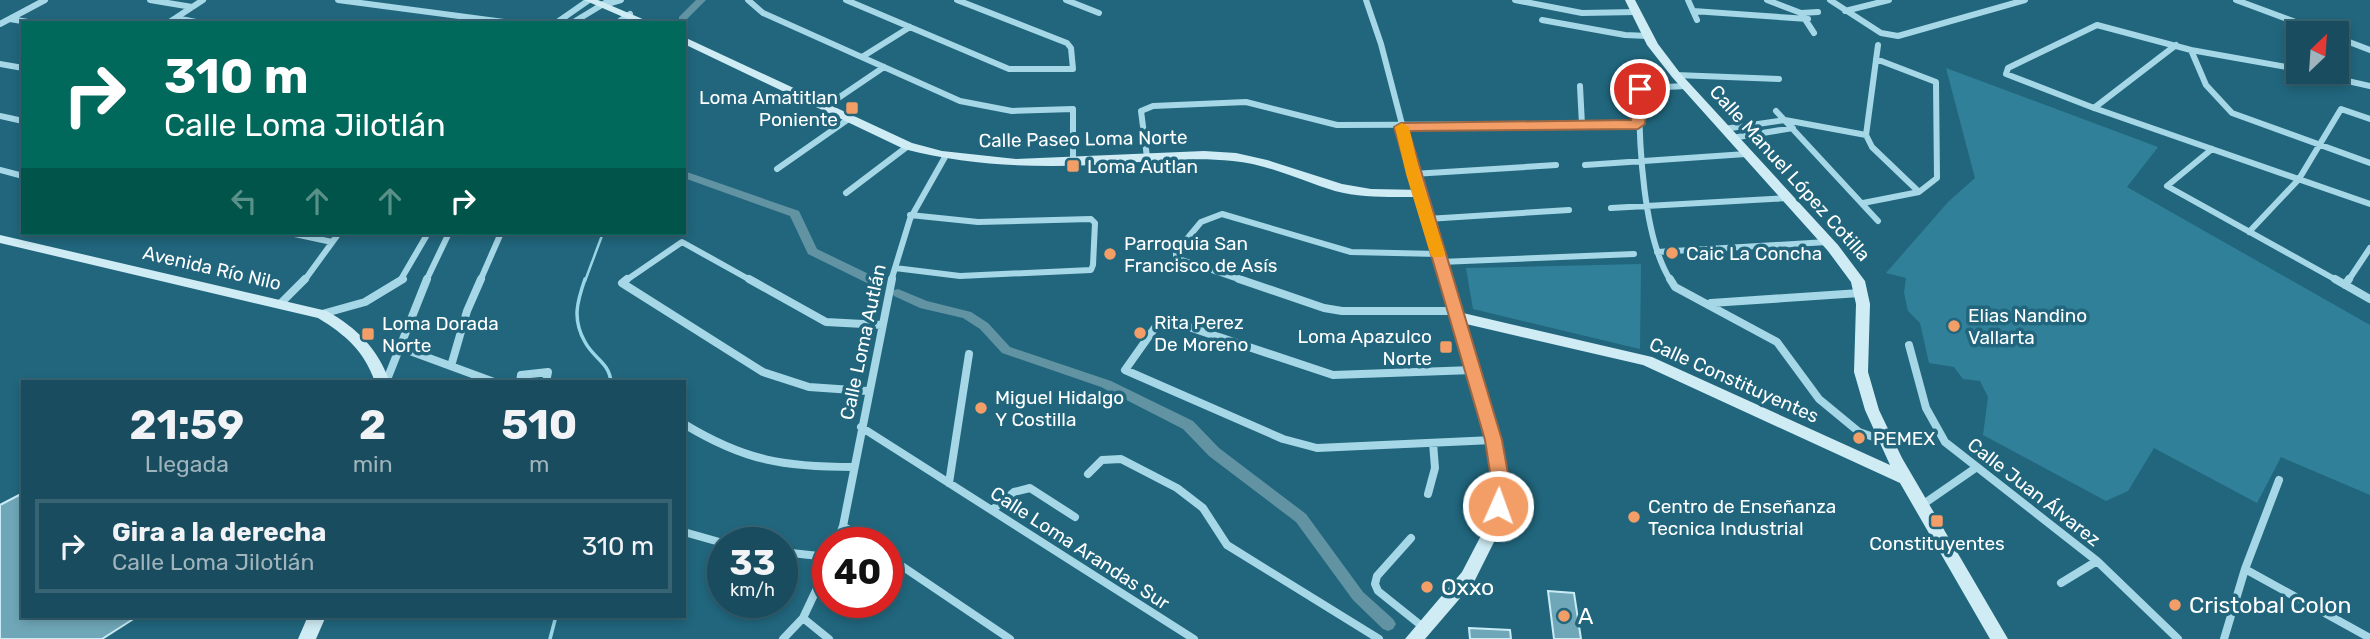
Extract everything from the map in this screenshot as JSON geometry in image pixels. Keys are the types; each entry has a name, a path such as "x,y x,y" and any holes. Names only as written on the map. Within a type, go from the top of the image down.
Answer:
{"street":[{"path":"0,24 45,0"},
{"path":"150,0 192,7"},
{"path":"171,21 203,0"},
{"path":"338,0 497,21"},
{"path":"376,5 382,0"},
{"path":"559,21 589,0 621,0"},
{"path":"748,0 763,13 980,107 1012,111 1073,109 1073,160"},
{"path":"846,0 1009,69 1073,69 1071,46 957,0"},
{"path":"1066,0 1099,13"},
{"path":"1082,6 1091,0"},
{"path":"1366,0 1381,44 1413,174 1493,440 1501,485 1494,526 1468,577 1419,633 1378,591 1375,584 1377,576 1411,538"},
{"path":"1515,0 1582,13 1633,6"},
{"path":"1688,0 1697,20"},
{"path":"1767,0 1801,13 1808,19 1814,33"},
{"path":"1830,0 1889,36 1898,36 2025,0"},
{"path":"1845,11 1889,0"},
{"path":"2236,0 2293,21"},
{"path":"606,2 643,21"},
{"path":"575,21 606,2"},
{"name":"Calle Manuel López Cotilla","path":"1633,6 1648,36 1676,75 1827,242 1858,281 1863,304 1861,372 1872,410 1906,478 1999,639"},
{"path":"1693,11 1808,19"},
{"path":"1801,13 1818,12"},
{"path":"620,21 630,15"},
{"path":"175,18 191,21"},
{"path":"9,19 22,21"},
{"path":"1542,20 1625,35 1648,36"},
{"path":"2286,67 2191,50 2097,24 2008,68 2006,74 2094,108 2370,204"},
{"path":"862,57 910,27"},
{"name":"Calle Paseo Loma Norte","path":"686,41 908,146 945,157 993,162 1236,157 1340,188 1371,193 1420,193"},
{"path":"2349,42 2370,50"},
{"path":"1878,45 1866,135 1872,147 1919,192"},
{"path":"2094,108 2176,45"},
{"path":"2191,50 2204,86 2215,100 2232,113 2370,163"},
{"path":"1863,203 1919,192 1937,178 1937,83 1876,59"},
{"path":"0,64 21,68"},
{"path":"825,107 884,67"},
{"path":"1676,75 1779,79"},
{"path":"2349,81 2370,86"},
{"path":"1580,86 1581,125"},
{"path":"1686,86 1640,89 1638,124 1649,205 1657,252 1668,280 1675,287 1710,303 1777,342 1819,399 1859,432 1887,442"},
{"path":"1147,157 1141,111 1145,107 1246,102 1337,125 1401,127 1638,124"},
{"path":"2249,232 2299,179 2341,109 2370,119"},
{"path":"1776,111 1878,221"},
{"path":"0,116 21,121"},
{"path":"777,169 850,118"},
{"path":"1727,133 1785,120 1866,135"},
{"path":"1727,133 1811,125"},
{"path":"846,193 908,146"},
{"path":"2212,149 2167,187 2370,299"},
{"path":"1585,165 1746,154"},
{"name":"Calle Loma Autlán","path":"843,526 867,391 902,236 930,177 945,157"},
{"path":"1413,174 1556,164"},
{"path":"0,170 21,175"},
{"path":"1611,208 1788,198"},
{"path":"1427,219 1569,210"},
{"path":"1457,314 1342,311 1324,308 1176,258 1176,252 1204,217 1222,214 1351,252 1439,258 1634,254"},
{"path":"895,268 960,276 1091,270 1095,223 1091,219 978,222 910,215"},
{"path":"299,235 332,242"},
{"path":"280,304 309,276 337,235"},
{"path":"322,314 363,304 397,285 427,235"},
{"path":"386,380 424,285 448,235"},
{"path":"451,366 467,311 500,235"},
{"path":"892,236 902,236"},
{"name":"Avenida Río Nilo","path":"0,239 322,314 349,330 369,348 384,380"},
{"path":"867,391 809,387 763,372 622,283 682,242 826,322 882,325"},
{"path":"1657,252 1827,242"},
{"path":"2345,285 2370,248"},
{"path":"1710,303 1860,293"},
{"name":"Calle Constituyentes","path":"1457,314 1647,361 1906,478"},
{"path":"1473,370 1333,374 1316,371 1165,319 1159,322 1125,370 1129,374 1302,445 1332,448 1493,440"},
{"name":"Calle Juan Álvarez","path":"1909,345 1923,402 1931,421 1945,442 2097,561 2178,639"},
{"path":"399,347 489,380"},
{"path":"949,483 969,354"},
{"path":"520,380 521,375 548,372 546,380"},
{"path":"686,425 715,445 747,458 783,466 853,467"},
{"name":"Calle Loma Arandas Sur","path":"861,427 1194,639"},
{"path":"1428,495 1436,468 1433,443"},
{"path":"1088,474 1099,461 1108,457 1121,459 1197,502 1208,514 1220,539 1227,545 1379,639"},
{"path":"1922,505 1977,467"},
{"path":"2224,639 2245,569 2279,480"},
{"path":"992,510 1023,487 1030,488 1075,517"},
{"path":"686,533 707,538"},
{"path":"2061,583 2097,561"},
{"path":"903,567 1010,639"},
{"path":"2245,569 2370,638"},
{"path":"783,639 803,618 812,599"},
{"path":"307,639 316,618"},
{"path":"803,618 829,639"}],"shaded area":[{"path":"1946,68 2158,147 2127,187 2370,325 2370,495 2281,457 2257,503 2154,448 2128,491 2106,501 1983,435 1988,397 1980,381 1963,379 1954,367 1929,363 1920,323 1908,311 1904,293 1906,278 1886,273 1949,201 1975,178"},
{"path":"1641,264 1640,349 1473,309 1466,268"}],"building":[{"path":"21,494 21,618 135,618 102,639 0,639 0,505"},
{"name":"A","path":"1548,591 1574,593 1581,639 1554,639"},
{"path":"1469,628 1510,630 1511,639 1470,639"}],"waterway":[{"path":"682,19 701,0"},
{"path":"686,175 795,214 812,251 871,280"},
{"path":"585,281 602,235"},
{"path":"585,279 578,303 578,326 611,380"},
{"path":"898,293 924,305 967,315 984,326 1006,350 1106,384 1188,425 1214,452 1301,518 1358,596 1388,624"},
{"path":"550,639 555,618"}],"slow traffic":[{"path":"1402,127 1413,174 1438,253"}],"place":[{"name":"Loma Amatitlan Poniente","path":"852,108"},
{"name":"Loma Autlan","path":"1073,166"},
{"name":"Caic La Concha","path":"1672,253"},
{"name":"Parroquia San Francisco de Asís","path":"1110,254"},
{"name":"Elias Nandino Vallarta","path":"1954,326"},
{"name":"Rita Perez De Moreno","path":"1140,333"},
{"name":"Loma Dorada Norte","path":"368,334"},
{"name":"Loma Apazulco Norte","path":"1446,347"},
{"name":"Miguel Hidalgo Y Costilla","path":"981,408"},
{"name":"PEMEX","path":"1859,438"},
{"name":"Centro de Enseñanza Tecnica Industrial","path":"1634,517"},
{"name":"Constituyentes","path":"1937,521"},
{"name":"Oxxo","path":"1427,587"},
{"name":"Cristobal Colon","path":"2175,605"},
{"name":"A","path":"1564,616"}],"route":[{"path":"1498,506 1501,485 1493,440 1401,127 1638,124 1640,89"}]}
